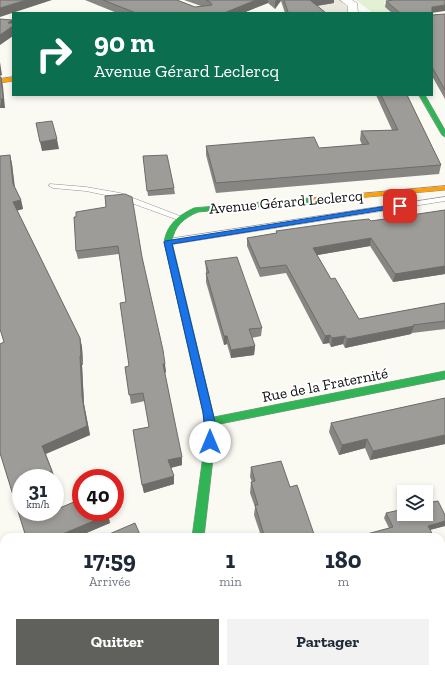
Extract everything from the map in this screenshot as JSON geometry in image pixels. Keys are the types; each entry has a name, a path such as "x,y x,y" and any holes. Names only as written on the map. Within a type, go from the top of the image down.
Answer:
{"street":[{"path":"345,0 353,5 353,12"},
{"path":"0,81 12,79"},
{"path":"423,96 445,136"},
{"name":"Avenue Gérard Leclercq","path":"181,218 190,213 204,209 445,188"},
{"path":"181,218 173,225 168,242 210,422 210,442 199,533"},
{"name":"Rue de la Fraternité","path":"210,422 445,375"}],"lane":[{"path":"54,186 117,194 181,218"},
{"name":"Avenue Gérard Leclercq","path":"168,242 445,199"}],"green space":[{"path":"356,0 397,0 383,2 391,12 372,12"}],"shaded area":[{"path":"332,0 343,0 350,5 350,12 309,12 307,6 335,3"}],"building":[{"path":"0,0 26,0 0,8"},
{"path":"103,0 177,0 195,7 212,5 206,0 256,0 226,12 133,12"},
{"path":"284,0 310,0 325,12 288,12"},
{"path":"445,0 445,5 432,7 432,12 399,12 386,1"},
{"path":"445,14 445,90 433,69 433,15"},
{"path":"0,19 12,20 8,23 12,23 12,27 0,35"},
{"path":"1,77 3,99 0,99"},
{"path":"381,96 407,96 441,165 216,183 206,146 314,137 319,148 369,144 361,131 398,130"},
{"path":"52,121 57,139 40,142 36,123"},
{"path":"10,155 13,184 21,200 13,202 80,338 82,396 87,426 42,446 51,469 12,469 12,492 0,453 0,344 4,342 0,329 0,156"},
{"path":"167,155 174,188 147,191 143,156"},
{"path":"125,194 132,197 142,257 163,350 165,364 163,364 182,457 168,460 174,476 142,485 133,430 149,427 143,393 129,395 125,367 129,366 120,303 126,302 118,246 76,251 74,217 76,217 76,212 106,207 105,196"},
{"path":"445,210 445,266 395,274 371,238 313,248 331,279 335,278 359,319 445,303 445,321 413,325 414,326 347,339 345,336 332,338 330,335 325,336 286,265 260,268 247,238 277,233 276,231 340,222 369,219 371,221"},
{"path":"237,257 262,328 249,329 255,346 231,350 227,336 224,336 206,273 209,273 205,261"},
{"path":"445,398 445,435 373,451 367,439 342,445 331,423"},
{"path":"281,461 290,487 297,485 314,533 263,533 255,505 258,505 251,482 255,481 251,467"},
{"path":"438,501 445,515 445,521 428,526 432,533 371,533 393,527 386,513 397,511 397,521 433,521 433,502"},
{"path":"72,503 72,521 94,521 65,533 25,533 21,521 64,521 64,506"},
{"path":"135,523 139,533 112,533"}],"traffic: fast":[{"path":"423,96 445,135"},
{"path":"198,533 210,441 210,422 168,242 169,235 175,224 185,215 197,210 312,200"},
{"path":"210,422 445,375"}],"traffic: slow":[{"path":"0,81 12,79"},
{"path":"312,200 445,188"}],"route":[{"path":"210,442 210,422 208,412 168,242 400,206"}]}
